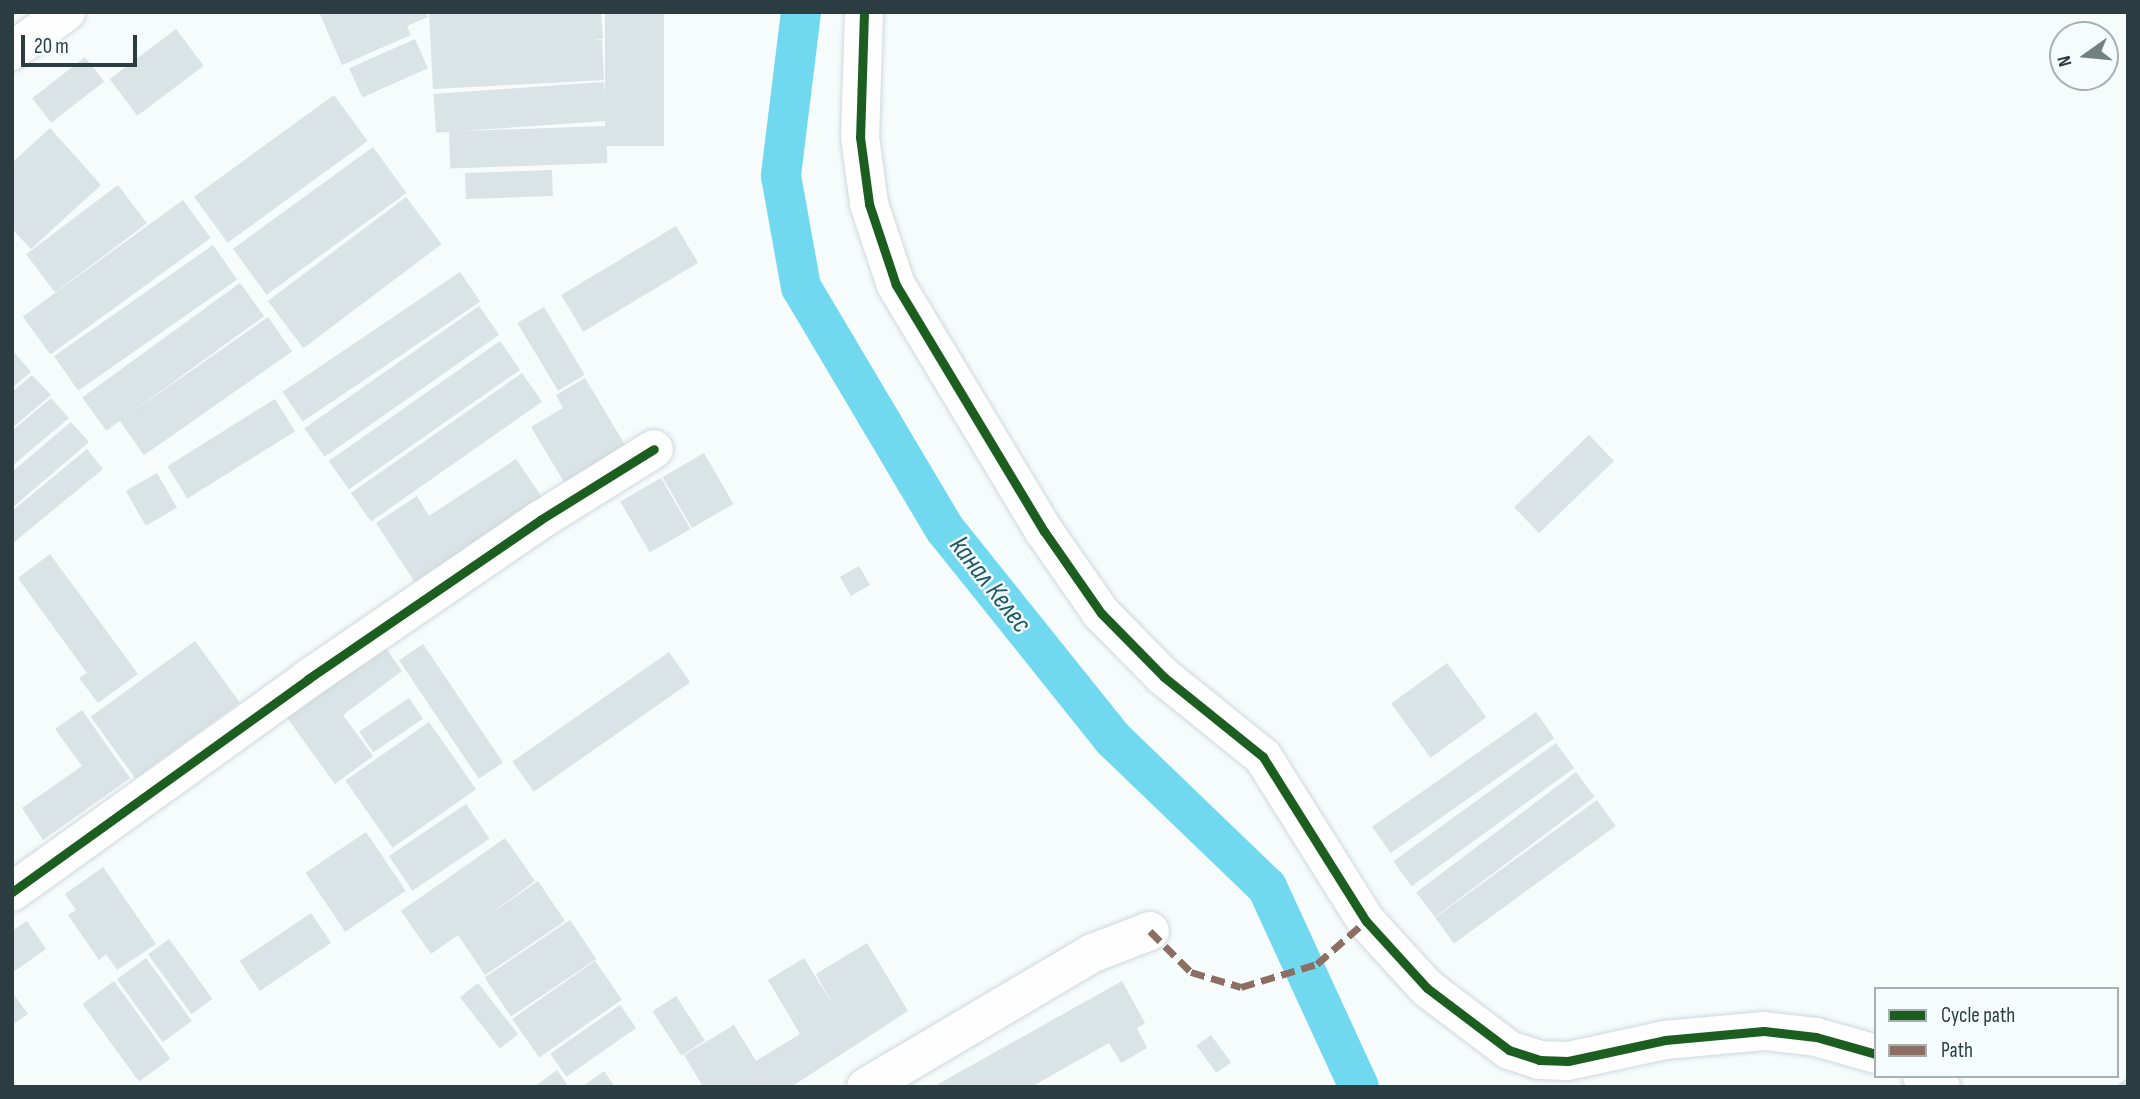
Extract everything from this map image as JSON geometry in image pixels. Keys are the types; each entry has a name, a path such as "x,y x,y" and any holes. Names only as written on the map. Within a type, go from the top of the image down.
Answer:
{"street":[{"path":"12,51 66,12"},
{"path":"864,12 860,137 869,204 896,285 1044,531 1101,613 1164,677 1263,757 1366,921 1427,988 1509,1050 1539,1060 1568,1061 1665,1040 1764,1031 1816,1037 1874,1054"},
{"path":"12,892 308,678 540,520 654,449"},
{"path":"866,1087 1093,953 1150,931"},
{"path":"1925,1078 1941,1087"}],"building":[{"path":"319,12 426,12 428,17 407,26 411,35 342,65"},
{"path":"429,12 601,12 603,39 592,40 602,40 604,80 433,89"},
{"path":"605,12 664,12 664,146 605,146"},
{"path":"176,29 204,66 137,116 110,79"},
{"path":"415,39 428,68 362,98 349,68"},
{"path":"85,57 104,81 51,123 32,98"},
{"path":"604,82 607,121 436,133 433,94"},
{"path":"334,95 368,141 228,243 194,197"},
{"path":"606,126 607,163 450,168 449,131"},
{"path":"50,128 101,185 31,249 12,229 12,163"},
{"path":"373,147 407,193 267,295 233,249"},
{"path":"552,170 553,196 466,199 465,173"},
{"path":"118,185 147,223 55,293 26,254"},
{"path":"406,197 442,244 303,348 268,301"},
{"path":"183,200 211,238 50,354 23,316"},
{"path":"676,226 698,263 583,332 561,295"},
{"path":"213,245 237,279 78,391 54,356"},
{"path":"460,272 480,302 303,422 283,392"},
{"path":"240,283 264,316 106,431 82,398"},
{"path":"479,306 499,335 325,457 305,428"},
{"path":"544,307 585,375 558,391 517,323"},
{"path":"268,317 292,351 144,455 120,421"},
{"path":"500,341 520,370 349,490 329,461"},
{"path":"14,352 31,372 12,388 12,353"},
{"path":"522,373 542,402 371,522 351,493"},
{"path":"32,375 51,395 12,428 12,392"},
{"path":"585,378 628,450 567,487 531,427 563,408 556,395"},
{"path":"51,398 69,418 12,466 12,431"},
{"path":"275,399 295,431 187,499 167,466"},
{"path":"71,422 89,442 12,508 12,472"},
{"path":"1589,435 1614,461 1539,533 1514,507"},
{"path":"87,449 103,469 12,544 12,511"},
{"path":"704,453 734,504 692,528 662,477"},
{"path":"516,459 544,500 416,584 376,523 417,496 429,516"},
{"path":"157,473 177,508 146,526 126,491"},
{"path":"661,478 690,529 650,553 620,502"},
{"path":"50,554 138,674 98,703 79,678 87,673 18,578"},
{"path":"859,566 870,585 851,596 840,577"},
{"path":"195,641 240,702 135,778 91,717"},
{"path":"383,644 402,671 343,715 373,756 335,784 285,715"},
{"path":"423,644 503,763 479,779 399,660"},
{"path":"669,652 690,682 534,792 513,762"},
{"path":"1447,663 1486,717 1431,758 1391,704"},
{"path":"409,698 423,719 373,752 359,732"},
{"path":"82,710 130,778 43,840 22,808 82,766 55,729"},
{"path":"1536,712 1554,738 1391,853 1372,827"},
{"path":"429,722 476,789 392,848 345,781"},
{"path":"1556,743 1574,768 1412,886 1393,861"},
{"path":"1576,772 1595,797 1435,917 1416,892"},
{"path":"1597,800 1616,826 1454,943 1435,918"},
{"path":"466,804 489,839 412,891 389,856"},
{"path":"366,832 406,891 345,932 305,873"},
{"path":"505,838 535,881 485,918 538,881 565,921 485,975 458,935 431,954 401,911"},
{"path":"103,867 156,944 117,970 106,954 99,960 68,915 76,910 65,894"},
{"path":"311,913 331,943 260,991 240,961"},
{"path":"570,920 596,959 511,1017 485,978"},
{"path":"27,921 46,949 12,973 12,931"},
{"path":"169,939 212,999 191,1014 148,954"},
{"path":"867,943 908,1011 791,1087 703,1087 684,1055 734,1025 756,1061 800,1034 768,980 804,958 834,1007 816,974"},
{"path":"146,958 192,1021 163,1042 117,979"},
{"path":"595,961 622,1000 539,1057 512,1019"},
{"path":"114,981 170,1059 139,1082 82,1004"},
{"path":"1122,981 1145,1023 1137,1028 1147,1048 1121,1063 1109,1043 1031,1087 933,1087"},
{"path":"478,983 518,1034 500,1048 460,997"},
{"path":"12,992 28,1014 12,1025"},
{"path":"676,996 705,1040 681,1056 653,1011"},
{"path":"620,1005 636,1028 566,1077 550,1054"},
{"path":"1211,1035 1231,1063 1216,1073 1196,1046"},
{"path":"557,1070 569,1087 534,1087"},
{"path":"604,1071 615,1087 582,1087"},
{"path":"2128,1077 2128,1087 2115,1087"}],"waterway":[{"name":"канал Келес","path":"801,12 781,176 801,287 944,528 1112,738 1267,887 1359,1087"}],"marked path":[{"path":"1150,931 1191,972 1241,987 1317,964 1366,921"}],"cycle path":[{"path":"864,12 860,137 869,204 896,285 1044,531 1101,613 1164,677 1263,757 1366,921 1427,988 1509,1050 1539,1060 1568,1061 1665,1040 1764,1031 1816,1037 1874,1053"},
{"path":"12,892 308,679 540,520 654,449"}]}
